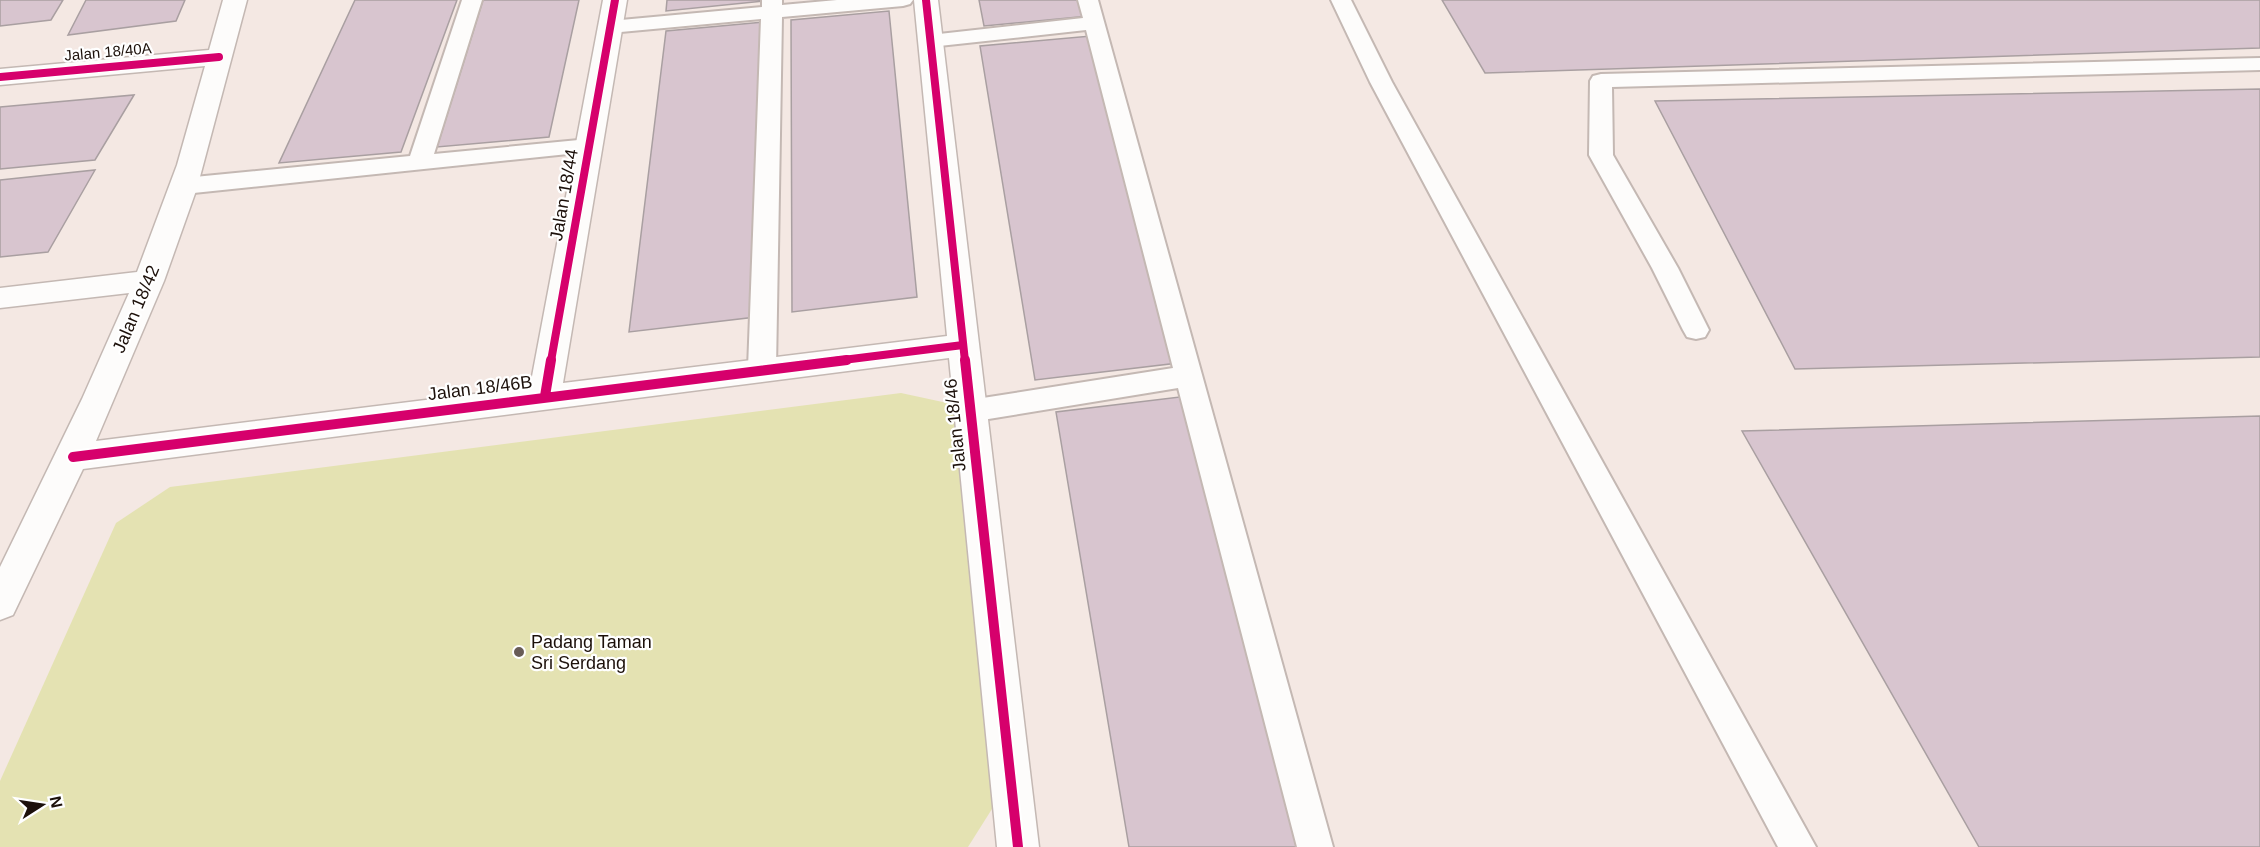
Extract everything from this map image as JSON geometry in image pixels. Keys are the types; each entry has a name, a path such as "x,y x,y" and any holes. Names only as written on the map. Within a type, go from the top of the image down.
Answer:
{"street":[{"name":"Jalan 18/42","path":"0,604 73,457 149,281 184,186 235,0"},
{"name":"Jalan 18/46","path":"926,0 1018,847"},
{"name":"Jalan 18/44","path":"545,396 612,13"},
{"name":"Jalan 18/40A","path":"0,77 219,57"},
{"path":"0,298 149,281"},
{"name":"Jalan 18/46B","path":"73,457 963,345"}],"lane":[{"path":"420,163 472,0"},
{"path":"612,13 903,0"},
{"path":"1341,0 1381,82 1798,847"},
{"path":"762,369 772,6"},
{"path":"930,40 1091,11 1315,847"},
{"path":"1696,330 1665,268 1601,155 1601,81 1892,71 2260,64"},
{"path":"184,186 589,146"},
{"path":"970,411 1188,376"}],"shaded area":[{"name":"Padang Taman Sri Serdang","path":"901,393 952,404 997,801 968,847 0,847 0,781 116,523 170,487"}],"building":[{"path":"0,0 63,0 51,20 0,26"},
{"path":"86,0 185,0 176,21 68,35"},
{"path":"355,0 457,0 401,152 279,163"},
{"path":"483,0 579,0 549,137 437,147"},
{"path":"667,0 775,0 666,11"},
{"path":"979,0 1084,0 1089,16 984,26"},
{"path":"1442,0 2260,0 2260,48 1485,73"},
{"path":"889,11 917,297 792,312 791,20"},
{"path":"765,22 756,317 629,332 666,31"},
{"path":"1091,36 1178,363 1035,380 980,46"},
{"path":"2260,89 2260,357 1795,369 1655,101"},
{"path":"134,95 95,160 0,169 0,107"},
{"path":"95,170 48,252 0,257 0,180"},
{"path":"1188,396 1305,847 1129,847 1056,412"},
{"path":"2260,416 2260,847 1979,847 1742,431"}],"cycle path":[{"path":"545,396 615,0"},
{"path":"926,0 1018,847"},
{"path":"0,77 219,57"},
{"path":"73,457 963,345"}],"place":[{"name":"Padang Taman Sri Serdang","path":"519,652"}]}
